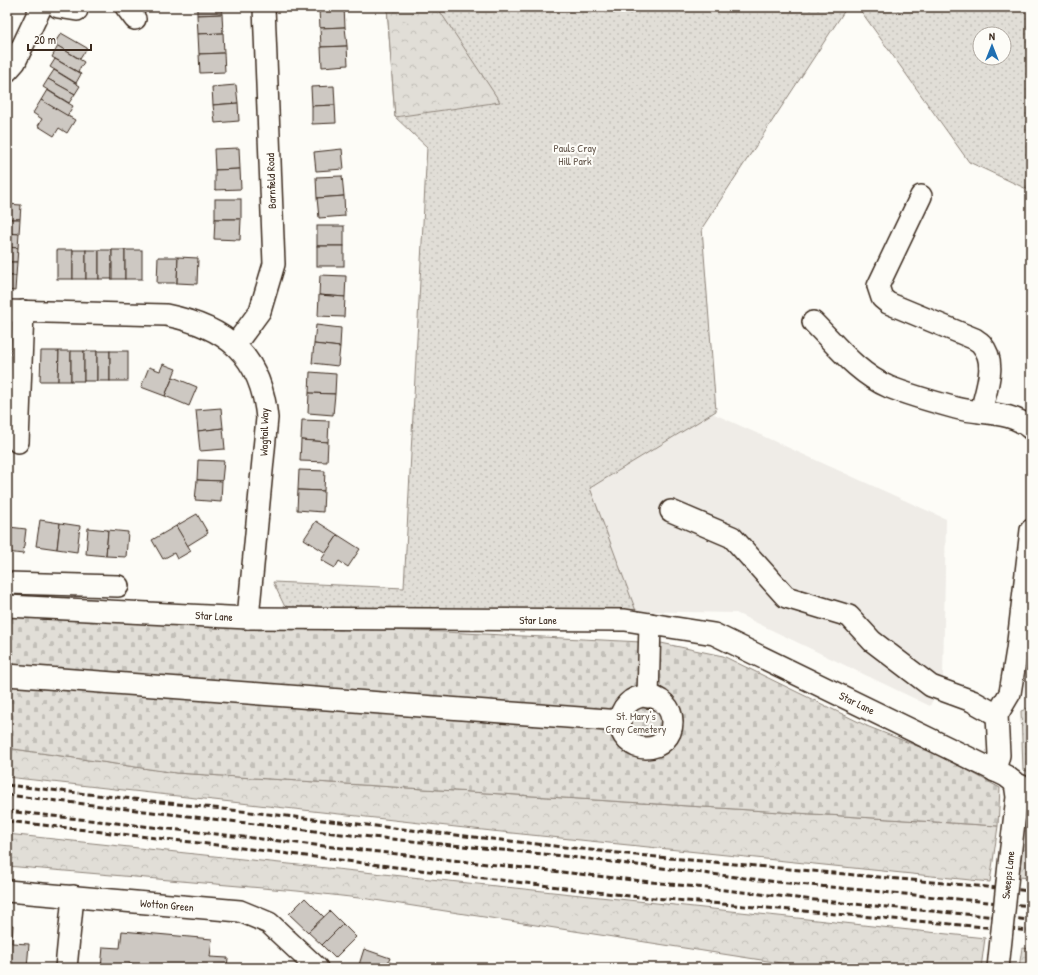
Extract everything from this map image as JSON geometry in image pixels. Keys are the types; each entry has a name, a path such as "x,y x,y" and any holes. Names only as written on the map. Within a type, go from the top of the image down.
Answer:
{"street":[{"path":"7,71 15,62 41,7"},
{"name":"Barnfield Road","path":"235,345 260,311 274,264 264,7"},
{"path":"921,196 878,286 882,298 888,303 971,337 982,345 989,360 989,375 981,412"},
{"path":"15,311 18,442"},
{"name":"Wagtail Way","path":"15,311 166,315 188,319 216,331 235,345 248,360 259,382 266,405 267,418 248,618"},
{"path":"812,322 871,378 889,387 957,409 1000,415 1018,420 1031,430"},
{"path":"671,511 732,538 786,597 849,616 872,641 931,686 972,701 997,715"},
{"path":"996,771 999,755 997,715 1010,693 1018,650 1031,530"},
{"path":"7,583 118,586"},
{"name":"Star Lane","path":"7,606 248,618 625,620 714,634 996,771 1023,787"},
{"path":"648,696 650,624"},
{"path":"7,674 621,721"},
{"path":"648,696 664,703 672,718 672,727 669,735 663,742 648,748 639,747 631,743 623,733 621,721 622,713 626,706 636,699 648,696"},
{"name":"Sweeps Lane","path":"998,968 1017,797 1023,787"},
{"name":"Wotton Green","path":"7,891 240,911 269,923 316,968"},
{"path":"66,968 73,896"},
{"path":"291,968 292,945"}],"shaded area":[{"path":"712,413 946,519 943,677 930,706 736,613 636,611 590,488"}],"green space":[{"name":"Pauls Cray Hill Park","path":"387,7 847,7 702,228 716,411 590,488 636,611 285,607 273,582 404,588 427,147 395,117"},
{"path":"387,7 437,7 500,102 395,117"},
{"path":"858,7 1031,7 1031,191 969,162"},
{"name":"St. Mary's Cray Cemetery","path":"7,612 234,625 444,632 661,643 723,656 869,727 940,755 1000,788 998,826 176,773 7,748"},
{"path":"1031,707 1031,772 1023,770 1021,711"},
{"path":"7,748 176,773 998,826 990,882 492,831 7,777"},
{"path":"1022,811 1031,813 1031,878 1018,877"},
{"path":"7,834 985,938 981,968 813,968 368,899 297,891 7,866"},
{"path":"1022,948 1031,949 1031,968 1019,968"}],"building":[{"path":"197,7 222,7 222,14 197,15"},
{"path":"319,7 344,7 319,9"},
{"path":"344,7 345,27 320,28 319,9"},
{"path":"222,14 223,33 198,34 197,15"},
{"path":"345,27 347,46 321,47 320,28"},
{"path":"61,33 87,48 80,59 54,44"},
{"path":"223,33 224,53 199,54 198,34"},
{"path":"58,46 84,62 78,72 52,57"},
{"path":"347,46 348,65 322,67 321,47"},
{"path":"224,53 225,72 200,73 199,54"},
{"path":"55,59 81,74 76,83 50,67"},
{"path":"54,70 80,86 75,94 48,79"},
{"path":"48,79 75,94 69,103 43,87"},
{"path":"236,85 238,103 213,105 212,87"},
{"path":"334,86 335,105 312,106 311,87"},
{"path":"47,90 73,106 67,116 41,100"},
{"path":"41,100 75,120 67,133 59,128 54,136 38,126 42,119 33,113"},
{"path":"238,103 239,121 215,123 213,105"},
{"path":"335,105 336,123 312,124 312,106"},
{"path":"239,148 240,169 215,170 214,149"},
{"path":"342,149 344,169 316,171 314,152"},
{"path":"240,169 241,189 215,190 215,170"},
{"path":"342,176 344,196 317,198 316,177"},
{"path":"344,196 345,216 319,218 317,198"},
{"path":"215,199 241,199 241,219 215,219"},
{"path":"7,204 21,205 20,219 7,219"},
{"path":"7,219 20,219 19,234 7,233"},
{"path":"215,219 241,219 240,240 214,239"},
{"path":"317,226 344,226 344,246 317,246"},
{"path":"7,233 19,234 18,248 7,247"},
{"path":"317,246 344,246 344,266 317,266"},
{"path":"7,247 18,248 17,262 7,262"},
{"path":"57,250 73,250 73,279 57,279"},
{"path":"73,250 86,250 86,279 73,279"},
{"path":"86,250 99,250 99,279 86,279"},
{"path":"99,250 112,250 112,279 99,279"},
{"path":"112,250 125,250 125,279 112,279"},
{"path":"125,250 142,250 142,279 125,279"},
{"path":"158,257 178,257 177,283 157,283"},
{"path":"178,257 198,258 197,284 177,283"},
{"path":"7,262 17,262 16,276 7,276"},
{"path":"320,275 346,276 345,297 319,295"},
{"path":"7,276 16,276 15,291 7,290"},
{"path":"319,295 345,297 344,317 318,316"},
{"path":"316,325 341,328 340,347 314,344"},
{"path":"314,344 340,347 338,366 312,363"},
{"path":"41,351 59,351 58,381 40,381"},
{"path":"59,351 71,351 71,381 58,381"},
{"path":"71,351 84,351 84,381 71,381"},
{"path":"84,351 97,351 97,381 84,381"},
{"path":"97,351 110,351 110,381 97,381"},
{"path":"110,351 128,351 128,381 110,381"},
{"path":"163,364 176,369 165,396 141,387 149,367 160,371"},
{"path":"310,372 336,374 335,394 309,393"},
{"path":"173,377 197,387 189,406 165,396"},
{"path":"309,393 335,394 333,415 308,413"},
{"path":"221,408 223,428 198,431 196,410"},
{"path":"302,420 329,421 328,442 301,440"},
{"path":"223,428 225,449 200,451 198,431"},
{"path":"301,440 328,442 327,462 300,461"},
{"path":"198,460 224,461 222,481 197,480"},
{"path":"299,470 325,471 324,491 298,490"},
{"path":"197,480 222,481 221,502 195,500"},
{"path":"298,490 324,491 323,512 297,510"},
{"path":"197,514 208,533 187,546 176,526"},
{"path":"7,517 10,518 7,545"},
{"path":"40,520 60,523 57,549 36,546"},
{"path":"316,521 338,535 326,553 304,539"},
{"path":"60,523 80,526 77,552 57,549"},
{"path":"176,526 191,551 177,559 174,553 163,559 152,540"},
{"path":"9,527 26,529 23,554 7,552"},
{"path":"88,528 108,530 106,556 86,554"},
{"path":"108,530 128,532 126,557 106,556"},
{"path":"338,535 360,549 348,567 339,561 335,568 321,560"},
{"path":"305,898 324,917 308,932 289,914"},
{"path":"330,911 343,924 322,945 308,932"},
{"path":"343,924 356,937 335,958 322,945"},
{"path":"7,925 13,925 12,943 29,944 27,968 7,966"},
{"path":"122,931 212,939 210,957 228,958 227,968 172,968 129,964 128,968 101,968 103,947 120,948"},
{"path":"364,949 390,958 386,968 358,968"},
{"path":"388,962 406,968 386,968"}],"railway":[{"path":"7,785 636,855 1031,891"},
{"path":"7,795 341,834 563,856 777,882 1031,906"},
{"path":"7,811 842,903 1031,920"},
{"path":"7,821 226,846 630,896 1031,931"}]}
